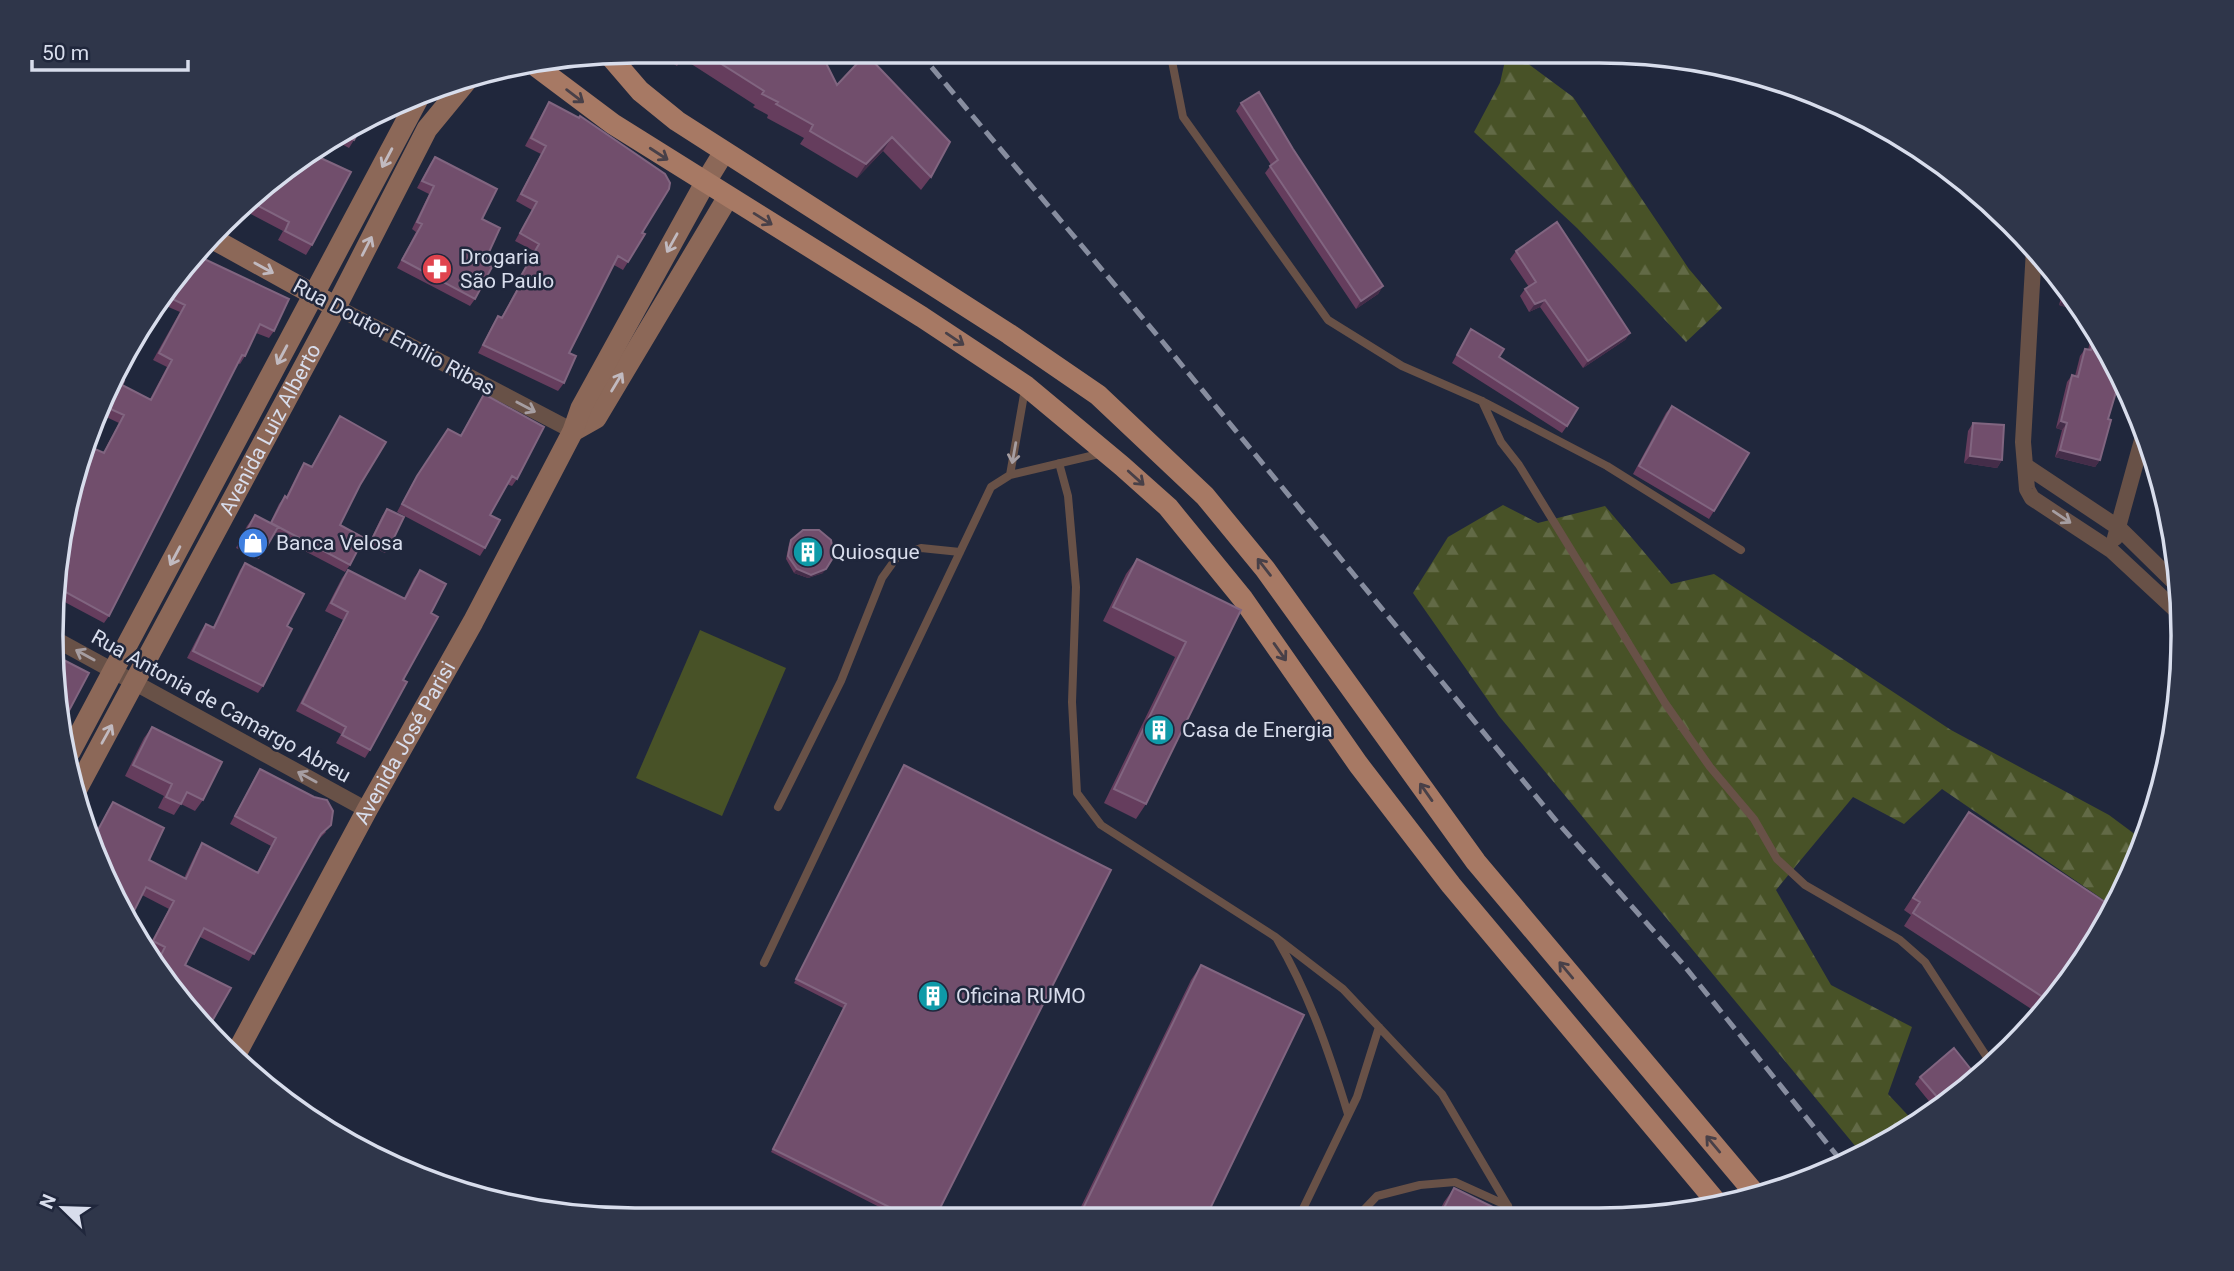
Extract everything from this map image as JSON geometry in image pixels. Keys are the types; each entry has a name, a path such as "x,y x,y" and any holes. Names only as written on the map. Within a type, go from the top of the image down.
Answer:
{"main road":[{"path":"616,64 640,91 677,121 1009,334 1098,395 1205,496 1265,569 1476,862 1750,1187"},
{"path":"542,71 613,124 922,317 1026,386 1168,507 1235,589 1358,764 1451,885 1712,1197"},
{"name":"Avenida Luiz Alberto","path":"82,780 336,307 427,129 458,91"},
{"name":"Avenida Luiz Alberto","path":"74,745 413,108"},
{"name":"Avenida José Parisi","path":"239,1048 367,810 473,622 573,432 581,408 724,152"},
{"name":"Avenida José Parisi","path":"573,432 596,418 728,197"},
{"name":"Rua Doutor Emílio Ribas","path":"220,243 336,307"}],"street":[{"path":"2033,263 2023,442 2027,489 2032,498 2111,550 2170,605"},
{"name":"Rua Doutor Emílio Ribas","path":"336,307 573,432"},
{"path":"2111,550 2140,448"},
{"path":"2026,466 2119,528 2168,576"},
{"name":"Rua Antonia de Camargo Abreu","path":"63,643 367,810"}],"lane":[{"path":"1172,63 1183,117 1328,320 1402,366 1482,401 1607,466 1741,550"},
{"path":"1010,475 1026,386"},
{"path":"1482,401 1501,442 1519,465 1665,703 1710,767 1754,818 1777,859 1805,886 1900,940 1926,962 1986,1056"},
{"path":"764,963 990,487 1010,475 1106,452"},
{"path":"1059,463 1068,496 1076,587 1072,702 1077,793 1101,825 1275,936 1343,989 1442,1094 1508,1206"},
{"path":"778,807 841,681 883,578 897,557 921,548 960,552"},
{"path":"1275,936 1292,965 1325,1041 1348,1114"},
{"path":"1303,1208 1357,1097 1379,1027"},
{"path":"1366,1208 1377,1196 1420,1185 1455,1182 1508,1206"}],"green space":[{"path":"1505,63 1527,63 1573,97 1689,269 1722,308 1686,342 1577,228 1474,132 1500,83"},
{"path":"1503,505 1538,523 1605,506 1671,584 1714,574 1951,730 2109,815 2135,834 2112,889 2105,901 1942,789 1904,824 1853,797 1776,890 1831,985 1912,1027 1888,1094 1909,1117 1856,1147 1499,716 1413,593 1448,537"},
{"path":"700,630 786,668 722,816 636,778"}],"building":[{"path":"720,63 826,63 837,85 858,63 875,63 950,142 931,177 892,137 866,164 810,131 813,125 776,104 778,102 762,94 764,91"},
{"path":"1259,92 1383,286 1361,301 1270,166 1278,160 1241,103"},
{"path":"549,102 579,118 580,116 665,174 670,183 628,262 618,256 569,353 576,356 564,383 483,345 498,316 502,318 539,244 520,233 537,202 521,194 546,146 531,138"},
{"path":"320,157 351,172 312,245 285,231 289,222 258,205"},
{"path":"435,157 497,189 482,219 500,228 484,263 492,267 475,299 402,260 422,224 417,222 434,186 422,181"},
{"path":"1557,222 1630,333 1588,361 1545,300 1535,304 1525,289 1536,282 1516,251"},
{"path":"204,259 289,299 274,331 260,324 245,356 242,355 109,616 65,592 74,524 83,487 95,449 104,453 124,415 110,409 123,380 122,385 151,400 172,360 159,353 185,305 172,299"},
{"path":"1471,329 1504,349 1499,357 1578,408 1567,426 1457,355"},
{"path":"2092,346 2116,391 2100,460 2060,450 2067,423 2061,421 2072,375 2078,377 2085,349 2091,350"},
{"path":"484,394 544,427 517,479 512,476 490,515 500,520 485,548 402,504 448,429 461,436"},
{"path":"1672,406 1749,453 1714,511 1639,466"},
{"path":"340,416 386,442 340,525 364,538 350,565 271,523 304,463 312,467"},
{"path":"1973,423 2004,425 2002,460 1970,456"},
{"path":"387,509 404,517 390,546 373,537"},
{"path":"255,515 278,527 266,548 244,536"},
{"name":"Quiosque","path":"803,530 819,530 831,540 834,556 826,569 811,575 797,569 788,556 791,540"},
{"name":"Casa de Energia","path":"1137,559 1241,610 1146,804 1114,789 1186,642 1113,607"},
{"path":"245,563 304,594 287,626 292,629 263,686 193,651 206,624 214,628"},
{"path":"348,570 405,599 420,570 446,584 431,613 438,617 403,680 407,682 370,750 342,735 346,727 302,703 348,612 331,603"},
{"path":"64,660 89,673 68,712"},
{"path":"152,727 222,762 203,800 187,792 181,804 166,797 172,784 133,765"},
{"name":"Oficina RUMO","path":"904,765 1111,870 940,1208 891,1208 773,1149 846,1004 796,979"},
{"path":"260,769 314,797 327,800 333,811 331,825 321,834 254,954 204,928 185,965 231,988 212,1021 160,956 165,947 153,941 174,901 146,887 134,911 97,831 113,802 164,828 149,860 186,879 202,843 258,873 276,838 235,816"},
{"path":"1969,812 2105,902 2075,954 2042,997 1913,913 1920,902 1913,898"},
{"path":"1201,965 1304,1015 1210,1208 1083,1208"},
{"path":"1954,1048 1971,1070 1937,1097 1920,1077"},
{"path":"1454,1188 1495,1208 1444,1208"}],"railway":[{"path":"928,63 1162,341 1558,823 1682,963 1837,1156"}],"place":[{"name":"Drogaria São Paulo","path":"437,269"},
{"name":"Banca Velosa","path":"253,543"},
{"name":"Quiosque","path":"808,552"},
{"name":"Casa de Energia","path":"1159,730"},
{"name":"Oficina RUMO","path":"933,996"}]}
